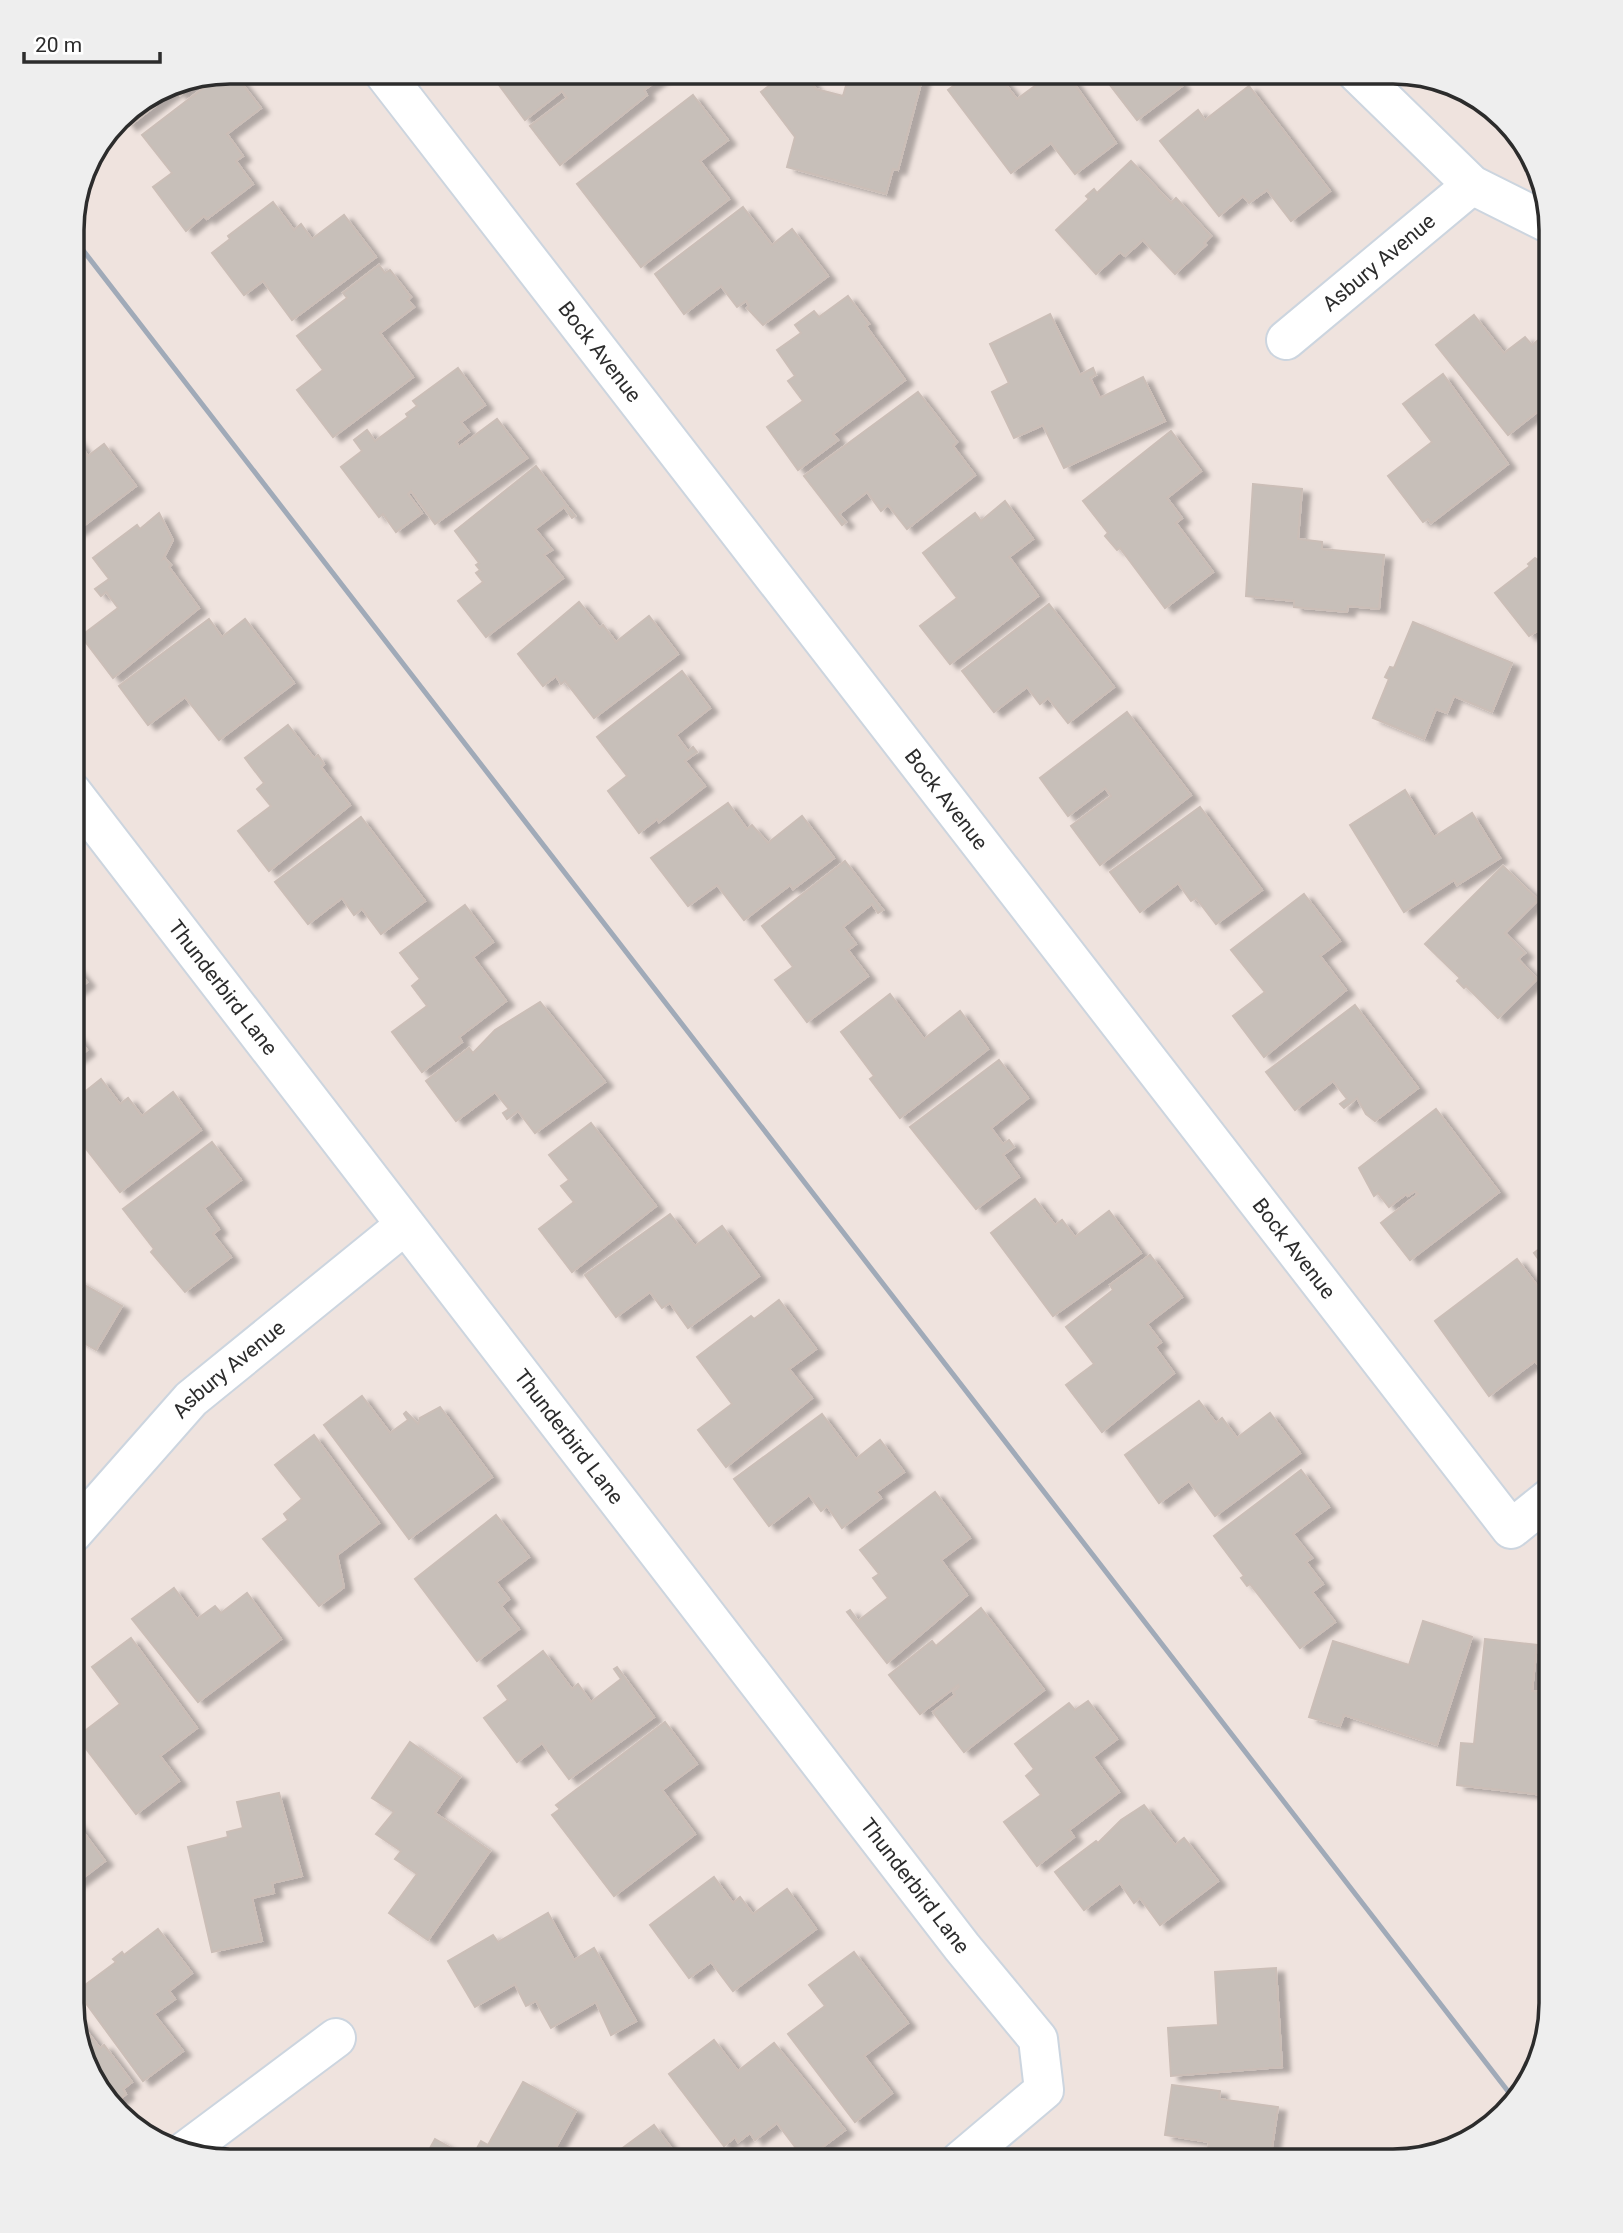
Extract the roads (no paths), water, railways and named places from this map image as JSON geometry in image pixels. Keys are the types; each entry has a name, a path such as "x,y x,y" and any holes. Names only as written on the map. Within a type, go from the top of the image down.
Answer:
{"street":[{"name":"Bock Avenue","path":"392,84 1511,1529 1539,1507"},
{"path":"1368,84 1472,185 1538,218"},
{"name":"Asbury Avenue","path":"1286,340 1472,185"},
{"name":"Thunderbird Lane","path":"84,808 962,1947 1038,2039 1044,2090 974,2149"},
{"name":"Asbury Avenue","path":"84,1520 191,1399 405,1225"},
{"path":"194,2144 336,2038"}],"railway":[{"path":"84,252 1509,2092"}]}
